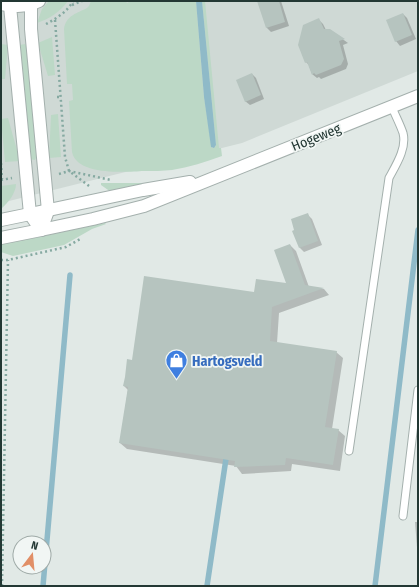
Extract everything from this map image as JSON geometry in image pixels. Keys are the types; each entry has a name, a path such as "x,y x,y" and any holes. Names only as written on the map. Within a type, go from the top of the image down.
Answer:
{"street":[{"path":"35,3 31,29 48,211 41,230 30,214 6,5 21,7 35,3"},
{"name":"Hogeweg","path":"1,238 93,219 144,206 418,96"},
{"name":"Hogeweg","path":"1,220 143,190 214,178"}],"lane":[{"path":"349,451 389,178 399,159 403,146 403,135 392,107"},
{"path":"403,516 418,390"}],"path":[{"path":"71,5 82,1"},
{"path":"55,20 65,157 69,171"},
{"path":"1,163 2,179"},
{"path":"1,260 8,260 2,586"}],"shaded area":[{"path":"1,1 418,1 418,71 242,143 1,203"}],"green space":[{"path":"49,1 68,1 54,15 37,23 42,9"},
{"path":"91,1 126,1 127,3 131,1 196,1 204,97 212,148 216,145 202,1 205,1 219,148 221,148 222,156 172,170 126,172 92,169 76,160 72,152 69,101 73,100 72,84 67,84 64,29 67,21 76,13 87,8"},
{"path":"52,37 55,75 48,76 38,43"},
{"path":"1,44 8,45 5,79 1,79"},
{"path":"25,44 32,93 35,160 29,159 20,45"},
{"path":"58,114 61,157 49,158 51,115"},
{"path":"8,118 20,161 5,162 1,119"},
{"path":"101,183 143,184 111,192 101,185"},
{"path":"16,184 15,191 11,198 1,209 1,186"},
{"path":"106,224 92,229 64,245 13,256 1,252 1,243 34,238"}],"water":[{"path":"196,1 202,1 216,145 214,148 211,147 204,97"}],"building":[{"path":"257,1 279,1 285,22 266,28"},
{"path":"403,13 412,35 395,42 386,20"},
{"path":"319,18 324,29 330,29 345,39 339,41 344,59 341,65 316,75 314,73 312,75 307,62 305,63 298,45 303,25"},
{"path":"252,73 261,95 245,102 236,80"},
{"path":"308,213 318,241 299,248 292,231 294,230 291,219"},
{"path":"290,244 305,285 324,288 272,307 270,341 337,351 325,427 339,429 333,465 286,458 285,465 234,467 235,461 119,443 128,387 123,386 127,359 132,360 144,276 254,292 256,279 286,283 274,250"}],"waterway":[{"path":"375,586 418,230"},
{"path":"43,586 70,275"},
{"path":"207,586 227,452"}],"place":[{"name":"Hartogsveld","path":"176,380"}]}
